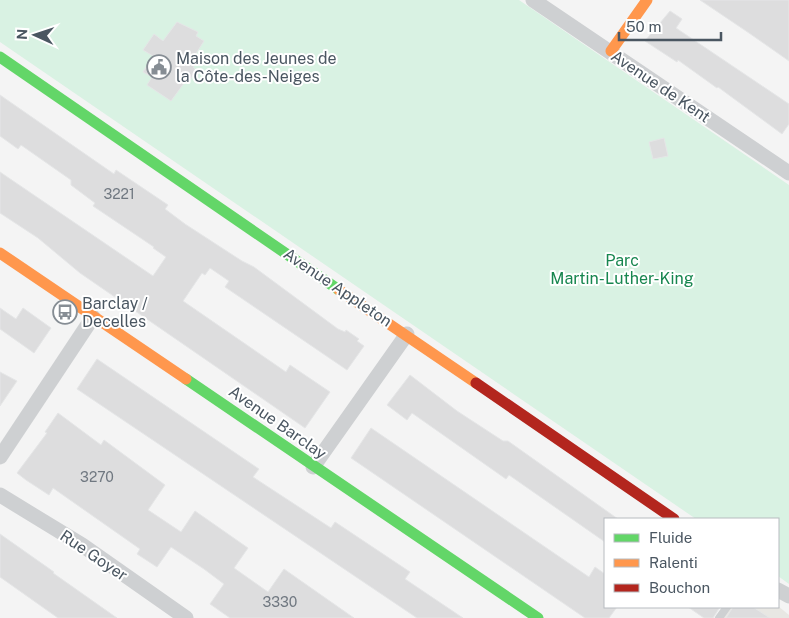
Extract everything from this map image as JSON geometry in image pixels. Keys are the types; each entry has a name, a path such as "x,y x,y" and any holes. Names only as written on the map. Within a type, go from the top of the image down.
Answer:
{"street":[{"name":"Avenue de Kent","path":"532,0 789,173"},
{"path":"610,51 646,0"},
{"name":"Avenue Appleton","path":"0,57 407,334 673,518"},
{"name":"Avenue Barclay","path":"0,253 538,618"},
{"path":"0,457 94,317"},
{"path":"313,467 407,334"},
{"name":"Rue Goyer","path":"0,495 82,546 186,618"}],"shaded area":[{"path":"779,607 789,615 789,618 717,618 723,608"}],"green space":[{"name":"Parc Martin-Luther-King","path":"0,0 519,0 789,185 789,584 779,577 779,518 695,518 0,42"}],"building":[{"path":"700,0 789,0 789,61 749,33"},
{"path":"670,11 682,19 676,28 789,104 789,124 782,134 718,87 678,60 677,62 645,41"},
{"path":"177,22 198,32 196,36 204,41 195,55 200,58 193,67 196,70 190,80 187,79 171,101 147,85 152,77 143,72 153,56 143,50 154,34 163,41"},
{"path":"0,95 114,174 116,170 168,205 165,209 185,224 254,267 338,329 345,332 346,330 359,339 357,341 364,346 347,370 225,287 229,281 210,268 205,275 202,273 183,301 286,372 290,365 330,392 305,428 80,273 38,238 0,213 0,172 153,276 166,257 93,206 95,203 71,185 71,180 21,145 18,149 0,136"},
{"path":"664,138 668,156 653,159 649,142"},
{"path":"0,308 16,319 23,308 51,328 34,353 0,329"},
{"path":"97,359 259,469 253,477 331,528 335,522 410,572 405,579 463,618 417,618 77,389"},
{"path":"0,372 17,381 0,406"},
{"path":"410,375 457,411 503,441 508,441 617,518 604,518 604,541 509,475 506,479 412,413 407,420 387,405"},
{"path":"58,413 101,445 104,440 165,485 148,510 181,532 195,511 248,548 234,568 268,592 284,569 354,618 230,618 210,604 224,584 204,569 171,547 157,567 137,554 140,549 53,488 49,495 26,480 17,473 47,433 45,432"},
{"path":"371,428 589,577 595,567 604,573 604,608 616,608 609,618 585,618 351,458"},
{"path":"0,534 117,618 58,618 0,577"},
{"path":"689,608 719,608 713,618 704,618"},
{"path":"732,608 755,608 770,618 726,618"}],"traffic: fast":[{"path":"0,57 339,290"},
{"path":"186,379 538,618"}],"traffic: slow":[{"path":"611,51 647,0"},
{"path":"0,253 186,379"},
{"path":"339,290 476,383"}],"traffic: jam":[{"path":"476,383 673,518"}],"place":[{"name":"Maison des Jeunes de la Côte-des-Neiges","path":"159,67"},
{"name":"Barclay / Decelles","path":"65,312"}]}
